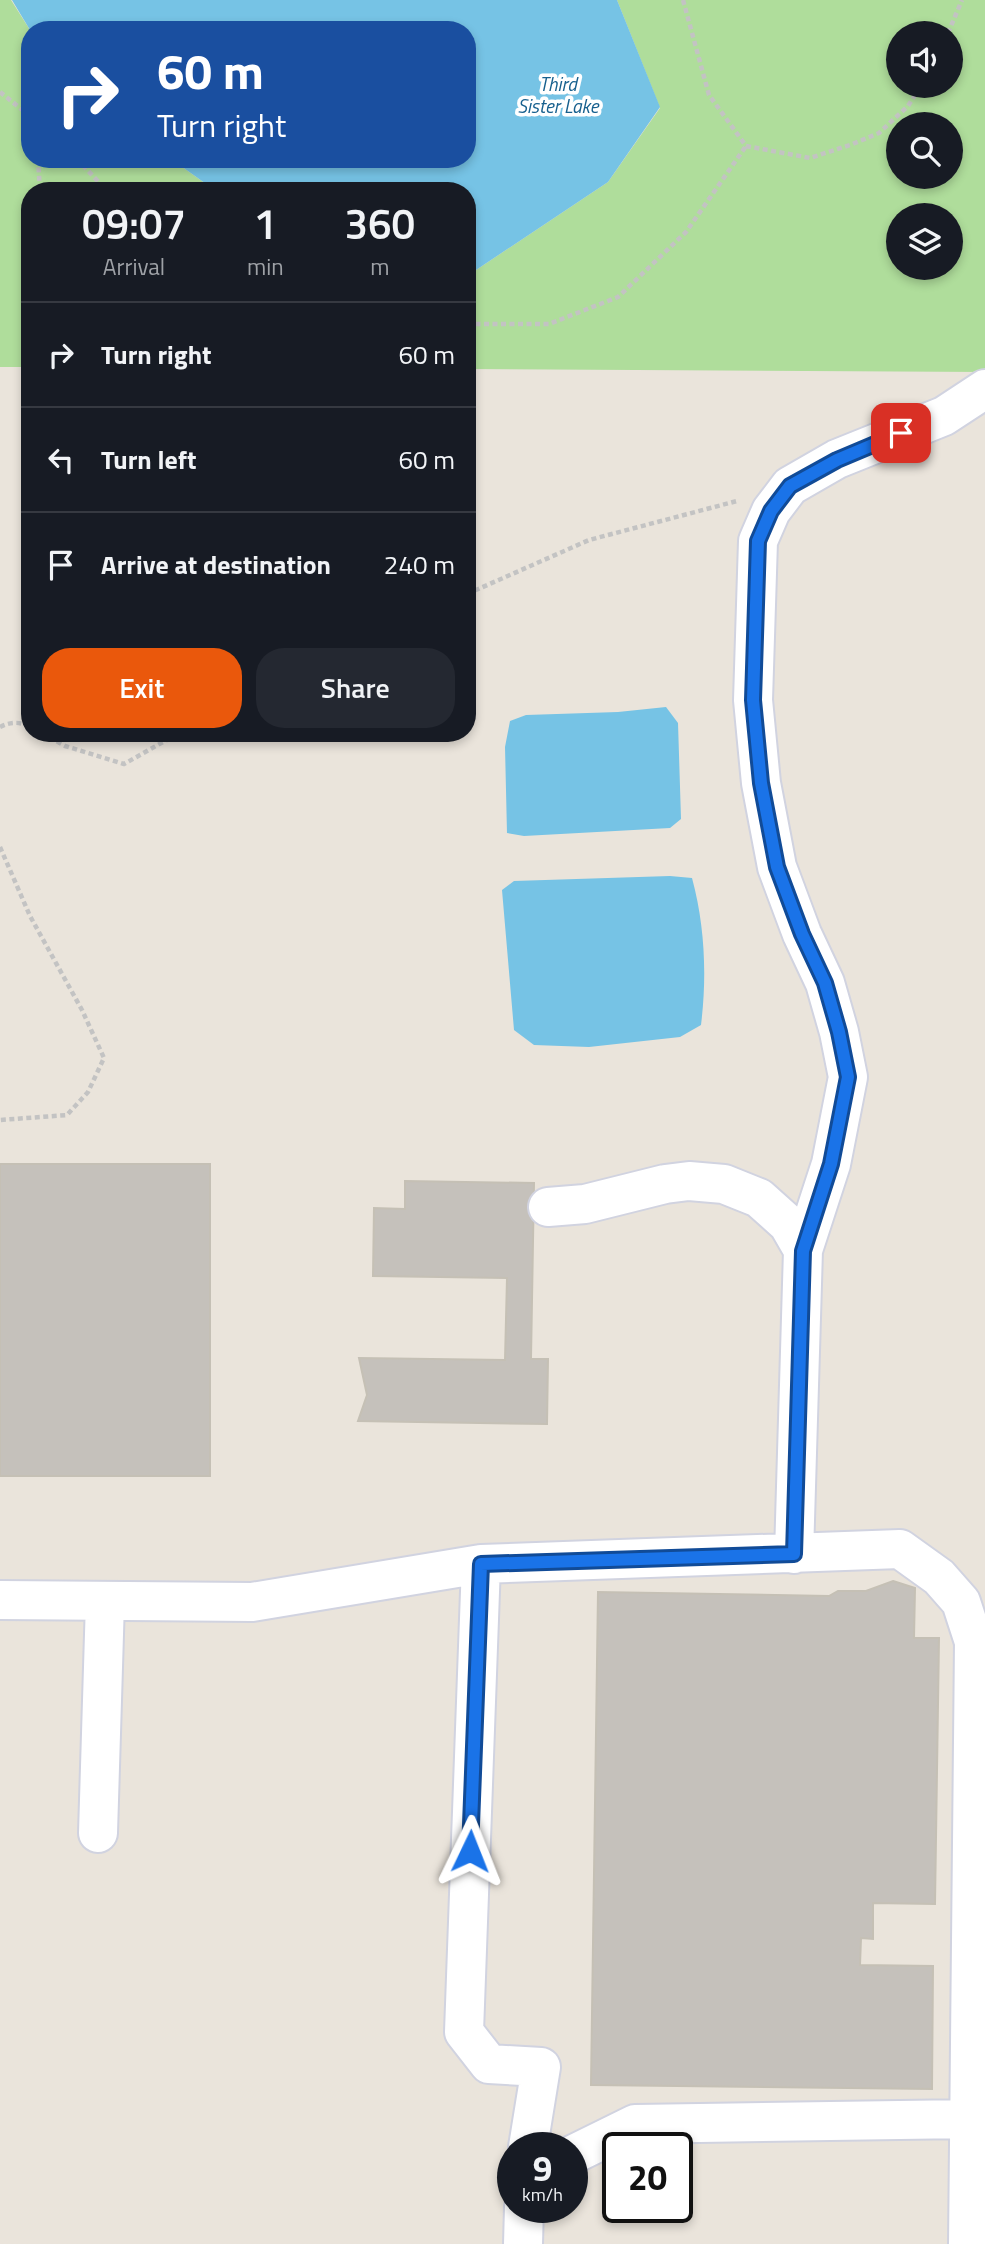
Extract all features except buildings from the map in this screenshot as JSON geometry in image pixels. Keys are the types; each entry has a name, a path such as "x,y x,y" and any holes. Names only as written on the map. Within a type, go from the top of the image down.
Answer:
{"lane":[{"path":"794,1554 803,1251 831,1164 848,1077 825,983 802,934 777,867 761,783 754,714 758,541 771,511 790,486 837,460 944,416 985,389"},
{"path":"548,1207 585,1204 665,1184 689,1181 724,1184 758,1198 788,1224 803,1251"},
{"path":"0,1600 253,1602 481,1564 900,1549 939,1577 961,1602 974,1642 968,2244"},
{"path":"481,1564 464,2032 489,2064 541,2067 530,2132"},
{"path":"98,1833 105,1601"},
{"path":"588,2147 635,2124 968,2119"},
{"path":"523,2244 524,2223"}],"path":[{"path":"682,0 709,95 746,146 810,158 878,133 913,98"},
{"path":"953,21 962,0"},
{"path":"0,92 21,109"},
{"path":"476,324 549,324 618,298 685,232 746,146"},
{"path":"85,168 99,182"},
{"path":"476,590 589,540 790,486"},
{"path":"0,727 9,723 21,723"},
{"path":"58,742 124,764 164,742"},
{"path":"0,846 30,916 82,1010 104,1058 88,1092 67,1115 0,1120"}],"green space":[{"path":"0,0 11,0 24,21 21,21 21,168 184,168 203,182 21,182 21,367 0,367"},
{"path":"617,0 985,0 985,372 476,369 476,270 608,182 660,108"}],"water":[{"name":"Third Sister Lake","path":"12,0 617,0 660,107 608,182 476,270 476,182 203,182 184,168 476,168 476,21 25,21"},
{"path":"666,707 678,723 681,819 670,828 524,836 507,833 505,747 510,721 526,715 618,712"},
{"path":"670,876 692,878 700,914 704,951 701,1025 680,1037 589,1047 534,1045 514,1030 502,890 514,881"}],"route":[{"path":"470,1851 481,1564 794,1554 803,1251 831,1164 848,1077 825,983 802,934 777,867 761,783 753,700 758,541 771,511 790,486 837,460 901,433"}]}
